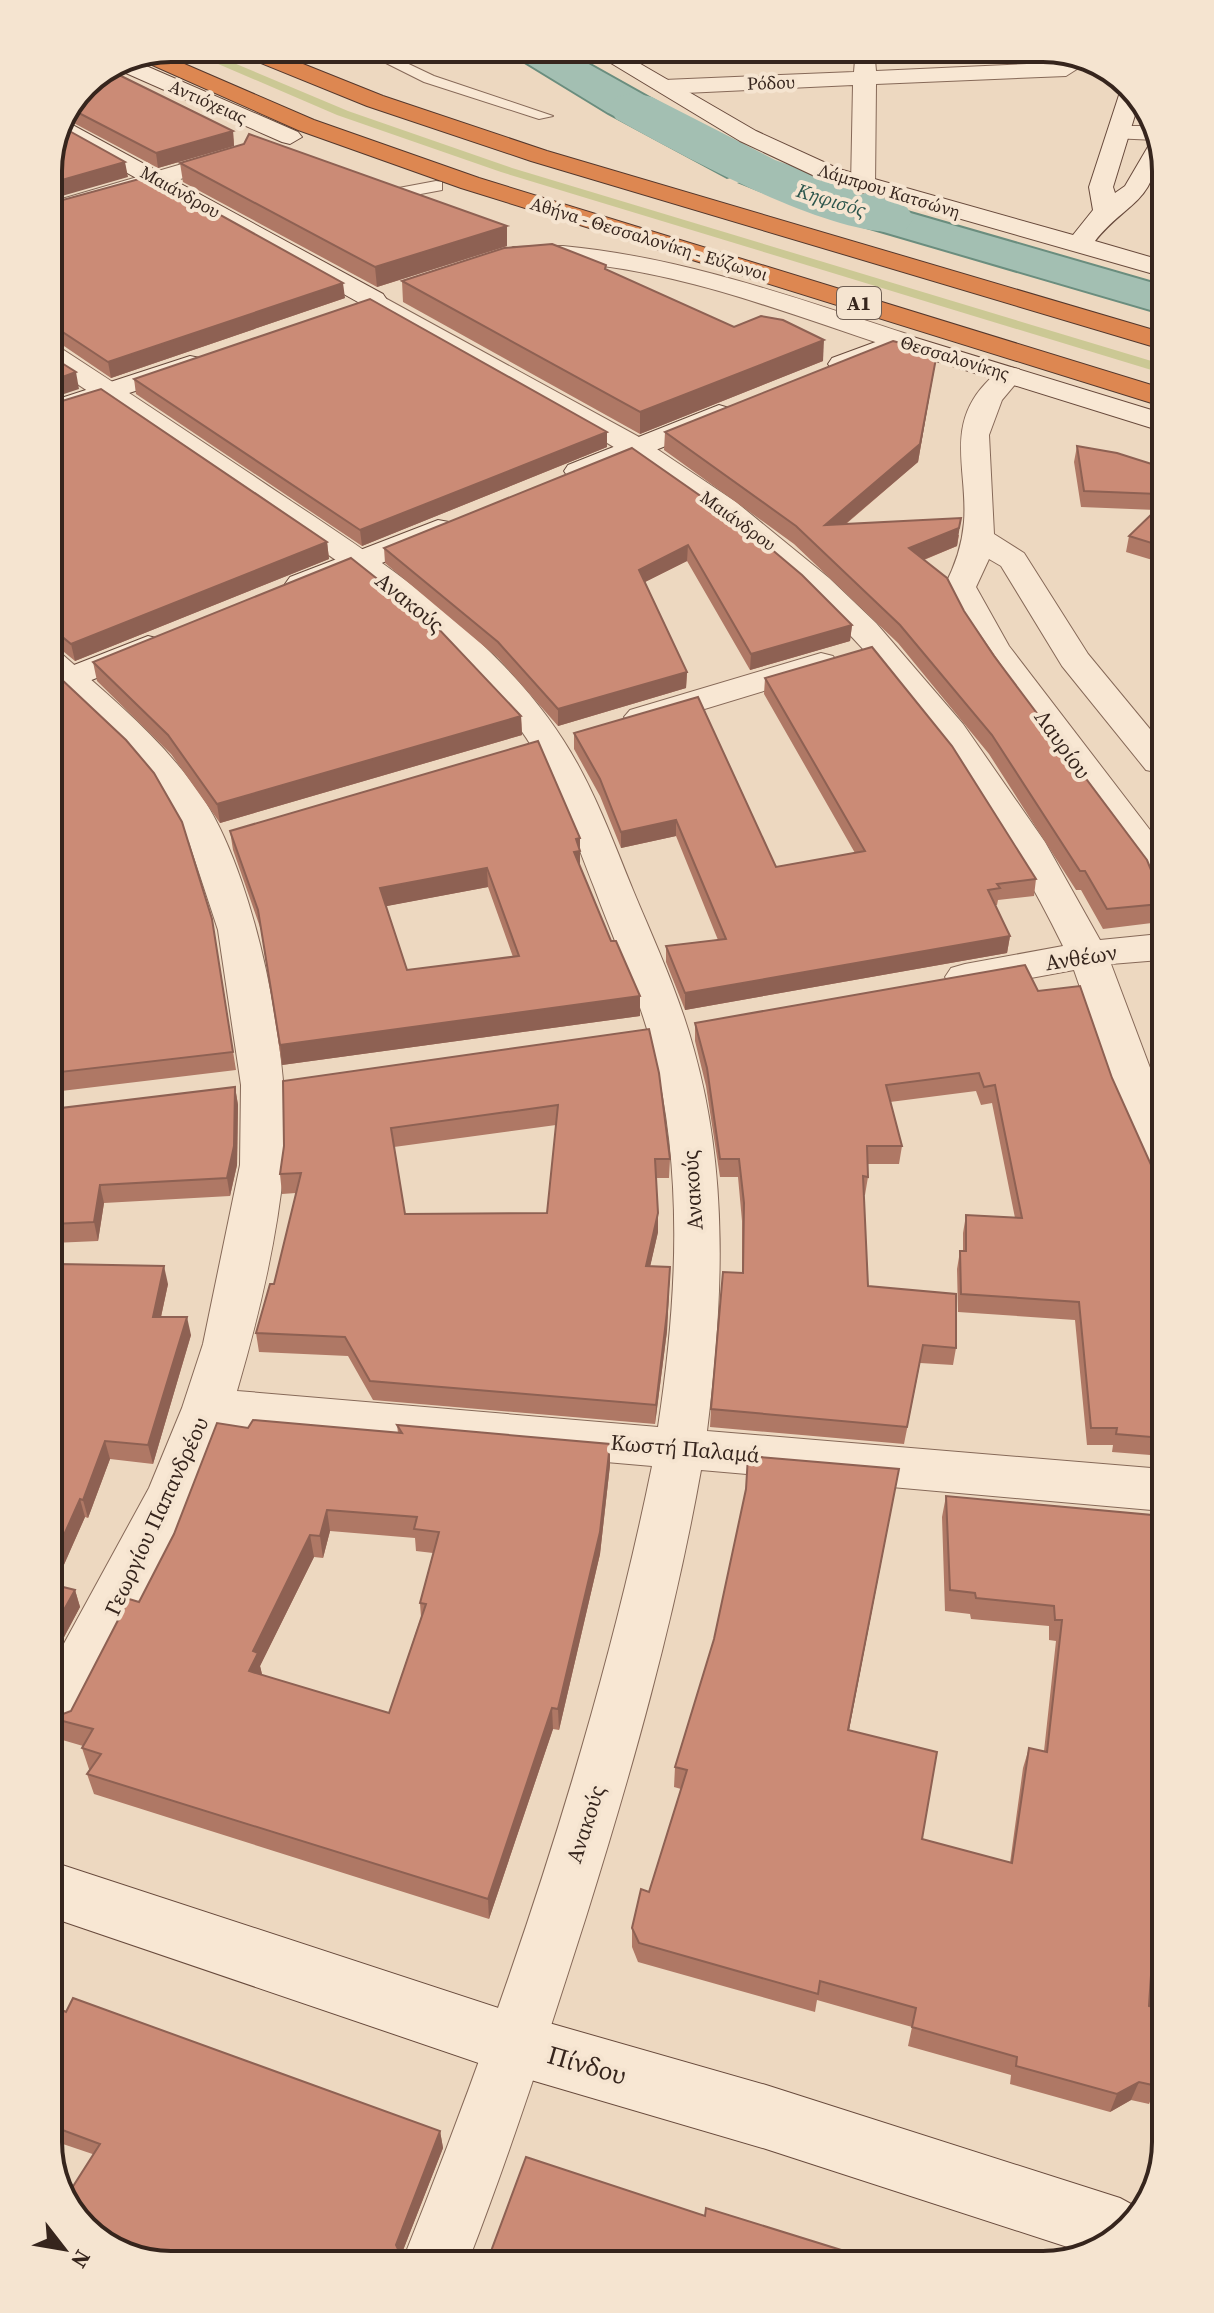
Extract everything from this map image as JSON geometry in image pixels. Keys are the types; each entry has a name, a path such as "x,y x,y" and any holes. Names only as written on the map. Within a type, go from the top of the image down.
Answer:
{"highway":[{"name":"Α1","path":"279,62 375,101 594,174 1152,339"},
{"path":"316,62 375,101"},
{"name":"Αθήνα - Θεσσαλονίκη - Εύζωνοι","path":"163,63 306,125 559,212 1152,394"},
{"path":"290,137 436,186 559,212"}],"street":[{"name":"Λάμπρου Κατσώνη","path":"621,62 796,160 863,186 1152,266"},
{"path":"863,186 864,62"},
{"name":"Ρόδου","path":"664,87 1054,72 1066,66 1064,64"},
{"name":"Αντιόχειας","path":"134,69 290,137"},
{"path":"1106,211 1101,187 1128,103"},
{"name":"Μαιάνδρου","path":"70,131 388,296 637,448 771,543 881,645 991,789 1062,905 1088,956 1152,1134"},
{"path":"1119,133 1145,133"},
{"path":"62,207 237,155"},
{"path":"1078,245 1106,211 1135,190 1151,161"},
{"name":"Θεσσαλονίκης","path":"485,264 513,255 547,252 613,256 660,266 1152,419"},
{"path":"345,310 388,296"},
{"path":"812,377 900,341"},
{"path":"62,408 212,356"},
{"name":"Ανακούς","path":"62,361 359,561 442,627 503,686 566,739 580,800 668,1028 681,1087 697,1204 683,1448 665,1545 614,1734 514,2044 439,2251"},
{"name":"Λαυρίου","path":"1009,375 985,400 973,436 979,538 966,602 1101,796 1152,857"},
{"path":"555,481 754,400"},
{"path":"273,596 471,515"},
{"path":"979,538 1013,560 1074,659 1152,754"},
{"path":"62,673 172,637"},
{"path":"566,739 881,645"},
{"name":"Γεωργίου Παπανδρέου","path":"62,679 136,738 188,804 222,838 238,930 278,1083 246,1258 227,1344 207,1408 172,1492 62,1700"},
{"name":"Ανθέων","path":"932,983 1152,948"},
{"path":"218,1090 278,1083"},
{"name":"Κωστή Παλαμά","path":"207,1408 1152,1489"},
{"name":"Πίνδου","path":"62,1893 514,2044 766,2117 1110,2228"}],"lane":[{"path":"393,62 429,79 545,116"},
{"path":"394,194 436,186"}],"shaded area":[{"path":"214,62 231,62 348,111 512,168 1152,361 1152,370 501,172 337,115"}],"water":[{"path":"523,62 587,62 771,165 727,178 608,114"},
{"path":"782,170 845,193 1152,282 1152,312 815,213 740,183"}],"building":[{"path":"120,75 233,131 156,153 79,113 99,89"},
{"path":"70,131 125,162 62,180 62,164"},
{"path":"249,134 507,226 375,267 180,163 244,144"},
{"path":"150,176 343,283 108,362 62,332 62,200"},
{"path":"552,244 606,265 605,269 734,327 761,316 783,320 824,340 640,412 402,281 504,248"},
{"path":"370,299 607,432 360,530 134,379"},
{"path":"893,341 937,353 920,444 825,525 961,518 959,528 909,548 947,578 964,611 994,656 1147,860 1152,872 1152,905 1107,909 1085,871 1080,871 992,735 900,625 796,526 665,432"},
{"path":"62,363 76,372 62,377"},
{"path":"101,389 327,542 71,644 62,637 62,401"},
{"path":"1077,446 1117,453 1152,464 1152,494 1084,491"},
{"path":"632,448 745,527 802,575 852,625 751,654 688,545 639,570 687,672 558,709 498,642 384,548"},
{"path":"1152,514 1152,543 1129,536"},
{"path":"351,558 434,624 521,716 217,804 168,735 93,662"},
{"path":"872,647 952,746 1036,879 997,884 1000,888 988,890 1010,936 685,993 666,946 726,939 676,820 621,832 600,779 574,733 698,697 776,867 865,851 765,678"},
{"path":"62,680 126,740 154,773 182,822 212,919 233,1052 62,1072"},
{"path":"538,741 580,838 576,839 580,851 574,852 611,941 616,941 640,996 280,1045 258,910 230,831","holes":["487,868 519,956 407,970 380,888"]},
{"path":"1025,965 1038,991 1080,986 1112,1078 1152,1167 1152,1437 1116,1434 1117,1428 1091,1428 1079,1302 961,1294 960,1251 966,1251 966,1215 1022,1218 995,1085 984,1087 979,1073 886,1085 902,1146 867,1146 868,1177 863,1176 868,1286 956,1294 956,1348 923,1345 907,1427 711,1409 723,1272 743,1273 744,1203 739,1159 720,1159 707,1068 695,1023"},
{"path":"649,1029 659,1073 670,1159 655,1159 658,1213 646,1266 670,1267 656,1405 370,1381 345,1337 256,1333 270,1284 274,1284 301,1173 280,1174 284,1146 283,1081","holes":["558,1105 547,1213 405,1214 391,1128"]},
{"path":"235,1087 234,1146 227,1178 100,1185 94,1222 62,1224 62,1108"},
{"path":"62,1264 164,1266 153,1317 187,1317 148,1445 105,1441 83,1500 80,1499 62,1539"},
{"path":"253,1420 402,1433 397,1425 610,1444 600,1532 558,1709 552,1708 488,1899 87,1774 101,1754 82,1748 93,1729 62,1721 62,1714 71,1711 129,1599 139,1602 174,1534 217,1423 248,1428","holes":["327,1510 417,1517 414,1529 439,1532 420,1603 426,1604 389,1713 249,1671 258,1653 253,1651 310,1535 320,1536"]},
{"path":"748,1456 899,1469 848,1730 937,1752 922,1839 1012,1863 1029,1748 1047,1752 1062,1620 1055,1620 1054,1606 976,1598 975,1593 950,1590 946,1496 1152,1515 1152,1960 1149,2006 1152,2007 1152,2085 1139,2082 1117,2094 1016,2066 1017,2057 912,2027 916,2008 820,1981 818,1994 639,1943 632,1928 641,1889 649,1892 687,1770 675,1767 714,1639 746,1489"},
{"path":"62,1587 75,1590 62,1613"},
{"path":"73,1998 440,2131 396,2245 397,2251 164,2251 123,2240 105,2228 104,2209 86,2209 72,2188 100,2144 62,2130 62,2010 66,2012"},
{"path":"526,2157 705,2216 706,2208 844,2251 491,2251"}],"waterway":[{"name":"Κηφισός","path":"634,108 757,171 818,196 887,218"}]}
